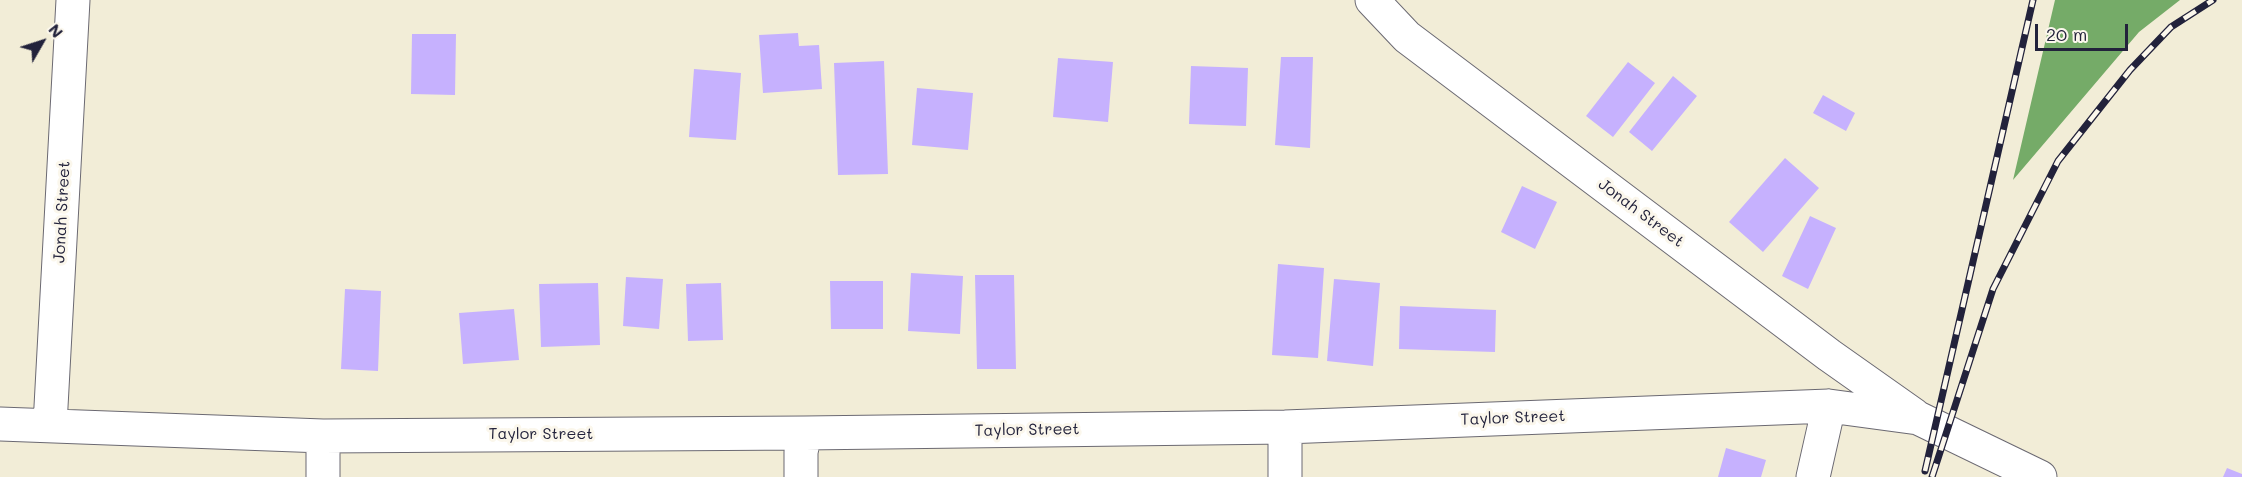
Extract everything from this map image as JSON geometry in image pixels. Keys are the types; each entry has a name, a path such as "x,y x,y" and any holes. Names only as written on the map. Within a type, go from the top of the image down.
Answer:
{"street":[{"name":"Jonah Street","path":"50,425 74,0"},
{"name":"Jonah Street","path":"1372,0 1407,37 1829,355 1918,418"},
{"name":"Taylor Street","path":"0,424 323,436 805,433 1285,427 1829,406 1918,418 2040,477"},
{"path":"1813,477 1829,406"},
{"path":"1285,427 1285,477"},
{"path":"801,477 801,452 805,433"},
{"path":"323,436 323,477"}],"green space":[{"path":"2055,0 2180,0 2139,32 2013,180"}],"building":[{"path":"798,33 799,46 819,45 822,89 763,93 759,35"},
{"path":"412,34 456,34 455,95 411,94"},
{"path":"1281,57 1313,57 1310,148 1275,145"},
{"path":"1058,58 1113,62 1108,122 1053,117"},
{"path":"884,61 888,174 838,175 834,63"},
{"path":"1628,62 1655,83 1613,137 1586,116"},
{"path":"1191,66 1248,68 1246,126 1189,124"},
{"path":"694,69 741,73 736,140 689,137"},
{"path":"1673,76 1697,96 1652,151 1629,132"},
{"path":"917,88 973,93 968,150 912,145"},
{"path":"1823,95 1855,113 1846,131 1813,113"},
{"path":"1785,158 1819,188 1763,252 1729,222"},
{"path":"1522,186 1557,202 1535,249 1501,232"},
{"path":"1810,216 1836,228 1808,289 1782,276"},
{"path":"1278,264 1324,268 1318,358 1272,355"},
{"path":"911,273 963,276 960,334 908,331"},
{"path":"975,275 1014,275 1016,369 977,369"},
{"path":"626,277 663,279 659,329 623,326"},
{"path":"1334,279 1380,283 1373,366 1327,361"},
{"path":"830,281 883,281 883,329 831,329"},
{"path":"598,283 600,345 541,347 539,284"},
{"path":"721,283 723,340 688,341 686,284"},
{"path":"345,289 381,291 378,371 341,369"},
{"path":"1400,306 1496,310 1495,352 1399,349"},
{"path":"514,309 519,360 463,364 459,313"},
{"path":"1726,448 1766,460 1761,477 1718,477"},
{"path":"2227,468 2242,474 2242,477 2223,477"}],"railway":[{"path":"1925,471 2033,0"},
{"path":"1932,477 1993,289 2058,161 2130,70 2171,27 2213,0"}]}
